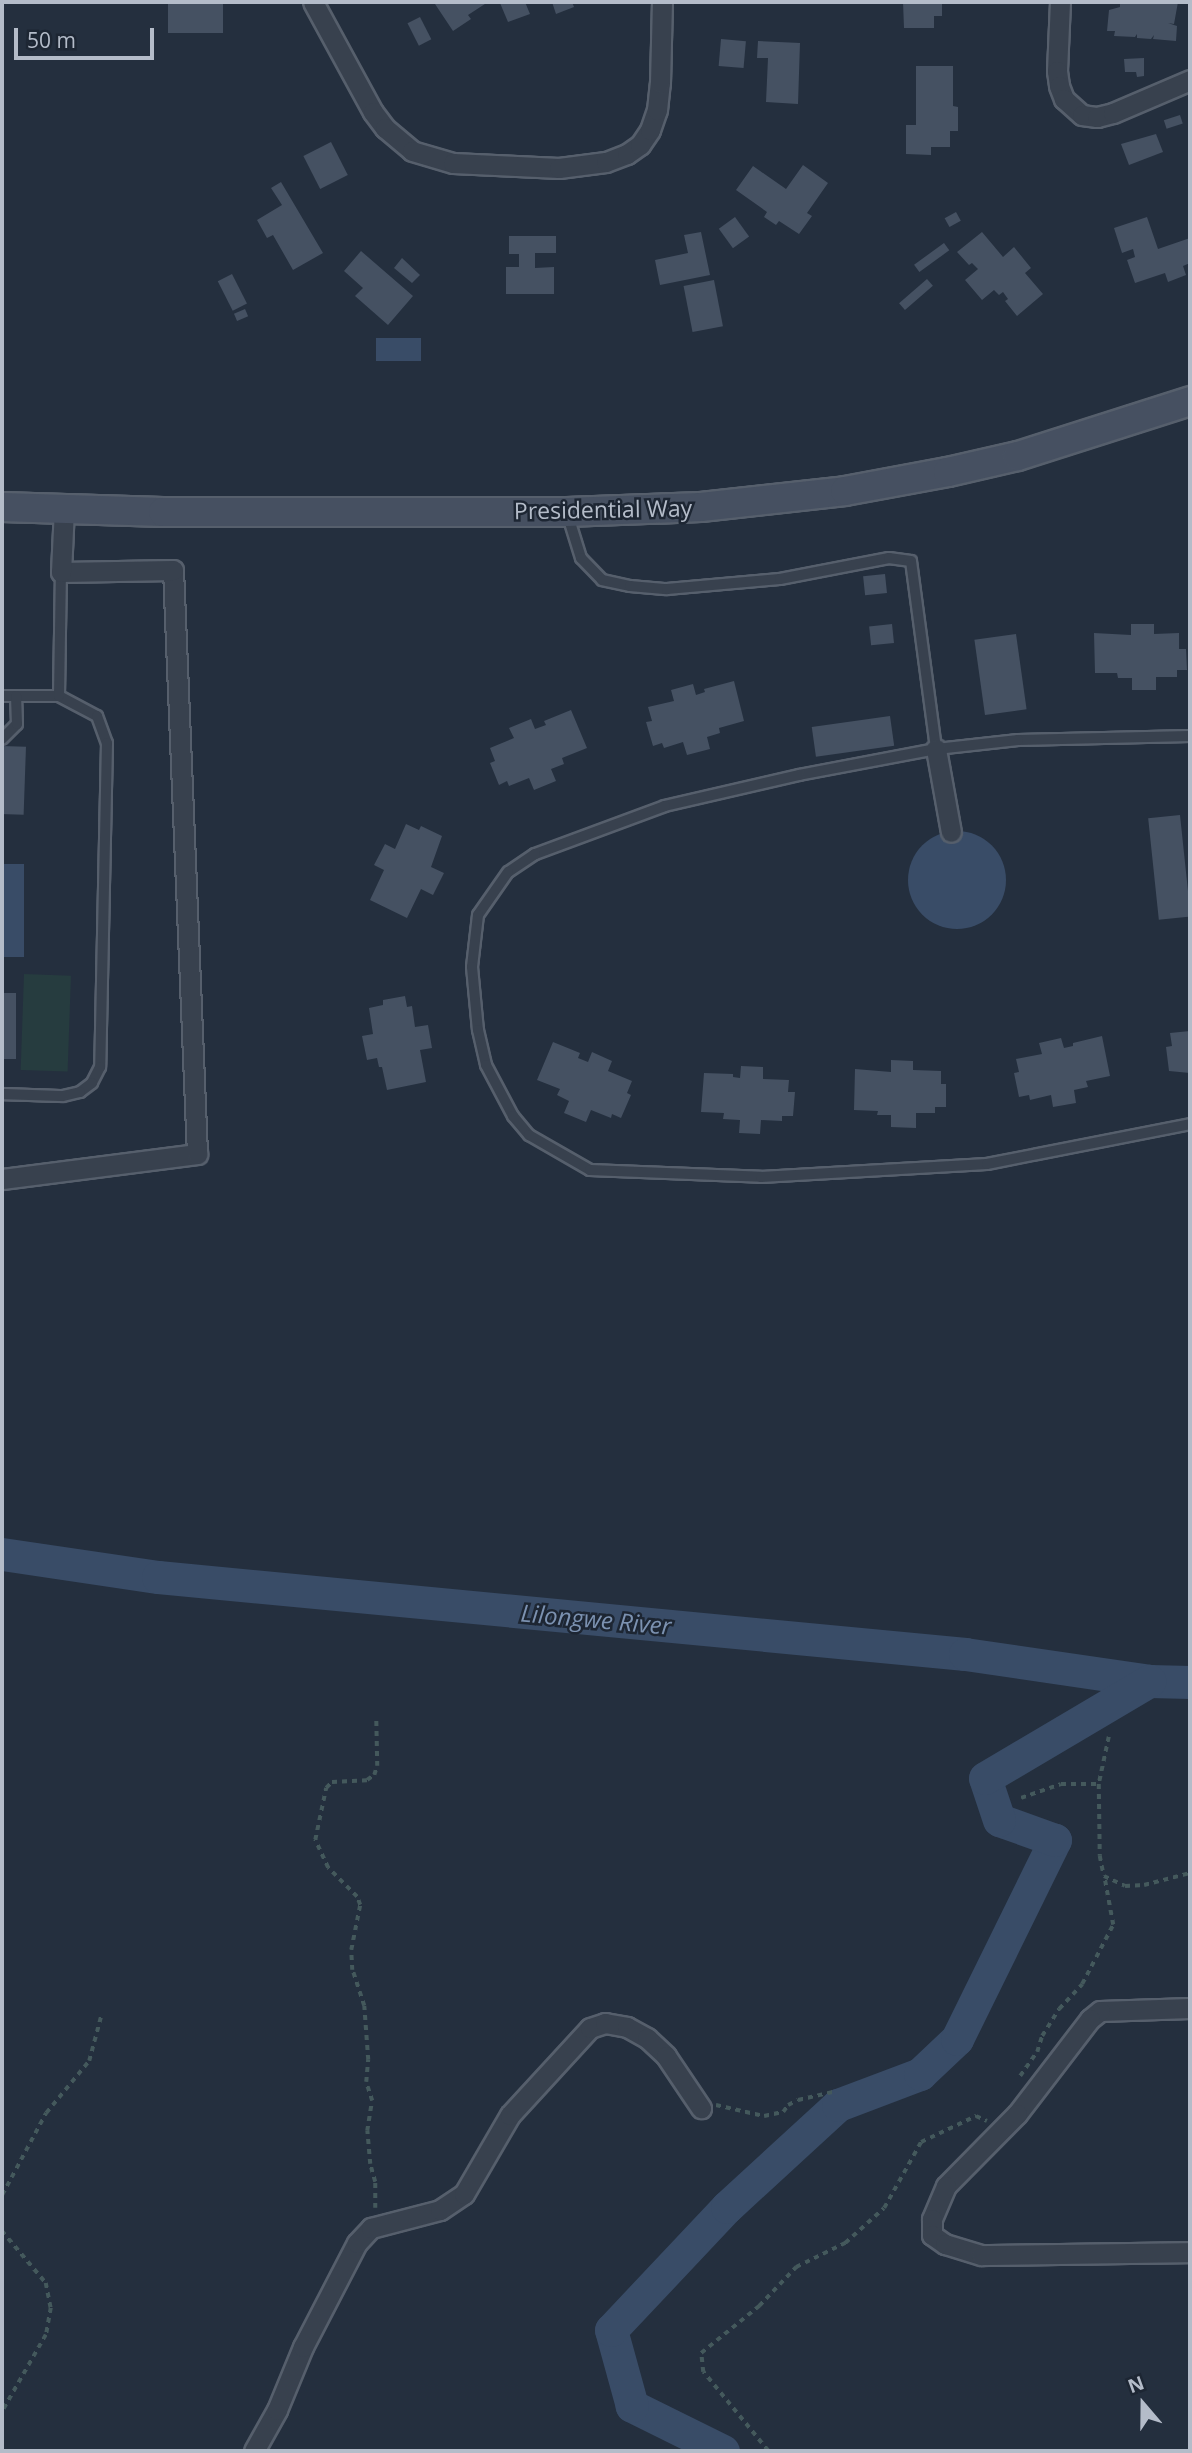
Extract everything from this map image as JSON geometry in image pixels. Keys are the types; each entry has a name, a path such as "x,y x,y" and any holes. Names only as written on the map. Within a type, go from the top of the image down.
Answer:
{"main road":[{"name":"Presidential Way","path":"2,507 567,512 701,507 858,489 1018,456 1190,401"}],"street":[{"path":"313,2 373,112 385,128 412,151 453,163 559,168 607,162 627,154 640,145 650,130 657,110 660,83 663,2"},
{"path":"1060,2 1057,71 1059,86 1064,99 1082,115 1097,117 1114,113 1190,80"},
{"path":"2,1180 197,1154 173,570 61,572 64,509"},
{"path":"936,748 951,832"},
{"path":"1190,2008 1100,2011 1090,2019 1017,2114 947,2186 932,2219 932,2235 945,2244 981,2255 1190,2252"},
{"path":"254,2451 356,2243 371,2228 440,2210 464,2194 510,2115 590,2028 605,2023 627,2027 648,2038 666,2056 701,2108"}],"lane":[{"path":"567,512 581,558 602,580 630,586 667,589 779,579 889,558 911,561 936,748"},
{"path":"59,696 61,572"},
{"path":"2,696 59,696 97,716 107,743 100,1067 92,1083 79,1092 62,1096 2,1094"},
{"path":"2,739 17,724 16,696"},
{"path":"1190,736 1018,740 936,748 799,775 665,806 535,854 508,872 478,915 471,967 478,1030 486,1065 513,1116 529,1135 590,1170 761,1177 987,1164 1190,1124"}],"path":[{"path":"371,2228 376,2201 367,2131 372,2101 366,2082 368,2060 364,2006 352,1970 351,1950 360,1905 357,1897 328,1868 316,1840 326,1788 332,1782 367,1780 374,1775 377,1766 376,1717"},
{"path":"1016,2082 1037,2052 1042,2036 1059,2009 1082,1984 1113,1925 1100,1856 1099,1784 1109,1737"},
{"path":"1021,1798 1061,1784 1099,1784"},
{"path":"1104,1876 1125,1886 1190,1873"},
{"path":"2,2195 46,2113 89,2061 101,2016"},
{"path":"701,2108 720,2104 764,2116 783,2112 788,2105 798,2100 834,2092"},
{"path":"768,2451 703,2372 701,2353 759,2306 796,2267 845,2243 884,2208 921,2142 976,2116 988,2121 995,2111"},
{"path":"2,2231 46,2283 51,2308 46,2335 2,2412"}],"green space":[{"path":"24,974 71,976 68,1072 21,1070"}],"water":[{"path":"376,338 421,338 421,361 376,361"},
{"path":"957,831 984,839 998,853 1006,880 998,907 984,921 957,929 930,921 916,907 908,880 916,853 930,839"},
{"path":"2,864 24,864 24,957 2,957"}],"building":[{"path":"168,2 223,2 223,33 168,33"},
{"path":"488,2 468,15 471,19 453,31 435,4"},
{"path":"525,2 530,14 508,22 500,3"},
{"path":"552,2 572,2 574,7 556,14"},
{"path":"903,2 942,2 942,16 934,16 934,28 904,28"},
{"path":"1120,2 1178,2 1174,24 1168,23 1177,26 1176,41 1153,39 1154,35 1151,39 1137,38 1137,34 1135,37 1114,36 1115,31 1107,31 1109,10 1120,7"},
{"path":"420,17 431,39 419,46 408,23"},
{"path":"721,39 746,41 744,68 719,66"},
{"path":"758,41 800,43 798,104 766,102 768,58 757,58"},
{"path":"1144,58 1144,76 1137,77 1136,72 1125,72 1124,59"},
{"path":"916,66 953,66 953,106 958,107 958,131 950,131 950,147 931,147 931,155 906,154 906,125 916,125"},
{"path":"1180,115 1183,124 1167,129 1164,120"},
{"path":"1156,134 1163,152 1129,165 1121,144"},
{"path":"331,142 348,175 320,189 303,156"},
{"path":"803,165 828,183 807,213 812,216 799,234 779,221 776,225 764,217 767,212 736,190 753,166 786,189"},
{"path":"281,182 323,253 293,270 273,235 267,238 257,220 282,205 271,188"},
{"path":"956,212 961,221 949,227 945,218"},
{"path":"735,217 749,236 733,248 719,229"},
{"path":"1147,217 1158,249 1190,238 1190,263 1183,266 1186,275 1168,282 1165,273 1135,283 1127,260 1135,257 1133,249 1122,253 1114,228"},
{"path":"701,232 710,275 660,285 655,260 688,253 684,235"},
{"path":"982,232 1003,257 1014,247 1031,268 1025,273 1043,294 1017,316 1005,301 1008,299 1003,292 999,295 994,290 982,300 965,280 978,269 972,263 969,265 957,252"},
{"path":"509,236 556,236 556,253 535,253 535,268 554,267 554,294 506,294 506,267 519,267 519,254 509,254"},
{"path":"944,243 949,250 919,272 914,265"},
{"path":"361,251 413,296 388,325 355,296 363,288 344,271"},
{"path":"402,258 420,275 412,283 394,268"},
{"path":"232,274 247,303 233,311 218,281"},
{"path":"927,279 933,286 905,310 899,303"},
{"path":"714,280 723,326 693,332 684,286"},
{"path":"245,309 248,316 237,321 234,314"},
{"path":"885,574 887,593 865,595 863,576"},
{"path":"892,624 894,643 871,645 869,626"},
{"path":"1131,624 1154,624 1154,634 1179,633 1179,649 1186,649 1187,670 1177,670 1177,677 1156,677 1156,690 1132,690 1132,678 1118,678 1117,673 1095,673 1094,633 1131,635"},
{"path":"1016,634 1027,709 985,715 974,640"},
{"path":"734,681 744,721 719,728 720,733 707,737 710,749 687,755 683,742 664,748 662,743 653,746 646,722 652,721 648,707 674,701 671,690 693,684 696,695 705,692 704,689"},
{"path":"571,710 587,748 562,758 564,764 551,769 556,781 534,790 529,778 509,786 507,781 499,785 490,763 495,761 490,748 514,738 509,728 531,719 535,729 546,725 544,721"},
{"path":"890,716 894,746 816,757 812,727"},
{"path":"2,746 26,747 24,815 2,814"},
{"path":"1180,815 1190,917 1159,920 1148,818"},
{"path":"406,824 419,830 421,826 442,836 431,867 444,873 433,895 421,889 407,918 370,900 384,870 374,865 385,844 395,849"},
{"path":"2,993 16,993 16,1059 2,1059"},
{"path":"405,996 407,1007 412,1006 415,1027 428,1025 432,1048 420,1050 426,1082 387,1090 377,1058 367,1060 362,1036 373,1034 369,1008 383,1005 383,1000"},
{"path":"1190,1031 1190,1073 1169,1071 1166,1047 1172,1046 1170,1033"},
{"path":"1102,1036 1110,1076 1086,1081 1088,1087 1074,1090 1076,1103 1053,1107 1051,1095 1030,1100 1029,1095 1019,1097 1014,1073 1019,1072 1016,1059 1042,1054 1039,1043 1061,1038 1064,1048"},
{"path":"553,1042 580,1053 578,1058 588,1062 592,1052 612,1061 608,1071 632,1081 627,1093 631,1095 621,1118 612,1114 611,1118 591,1110 586,1122 564,1113 569,1101 557,1095 560,1089 537,1080"},
{"path":"891,1060 913,1061 913,1070 941,1071 941,1084 946,1084 946,1107 935,1107 935,1113 916,1113 916,1128 891,1127 891,1115 877,1115 878,1111 854,1110 855,1069 891,1072"},
{"path":"741,1066 763,1067 763,1079 789,1080 788,1092 795,1092 793,1116 782,1116 782,1121 761,1120 760,1134 739,1133 740,1120 723,1119 724,1113 701,1112 704,1073 733,1074 733,1077 740,1078"}],"waterway":[{"name":"Lilongwe River","path":"2,1554 158,1577 965,1654 1149,1681 1190,1682"},
{"path":"723,2451 632,2406 611,2330 727,2207 838,2105 920,2074 957,2039 1055,1840 999,1820 985,1778 1149,1681"}]}
